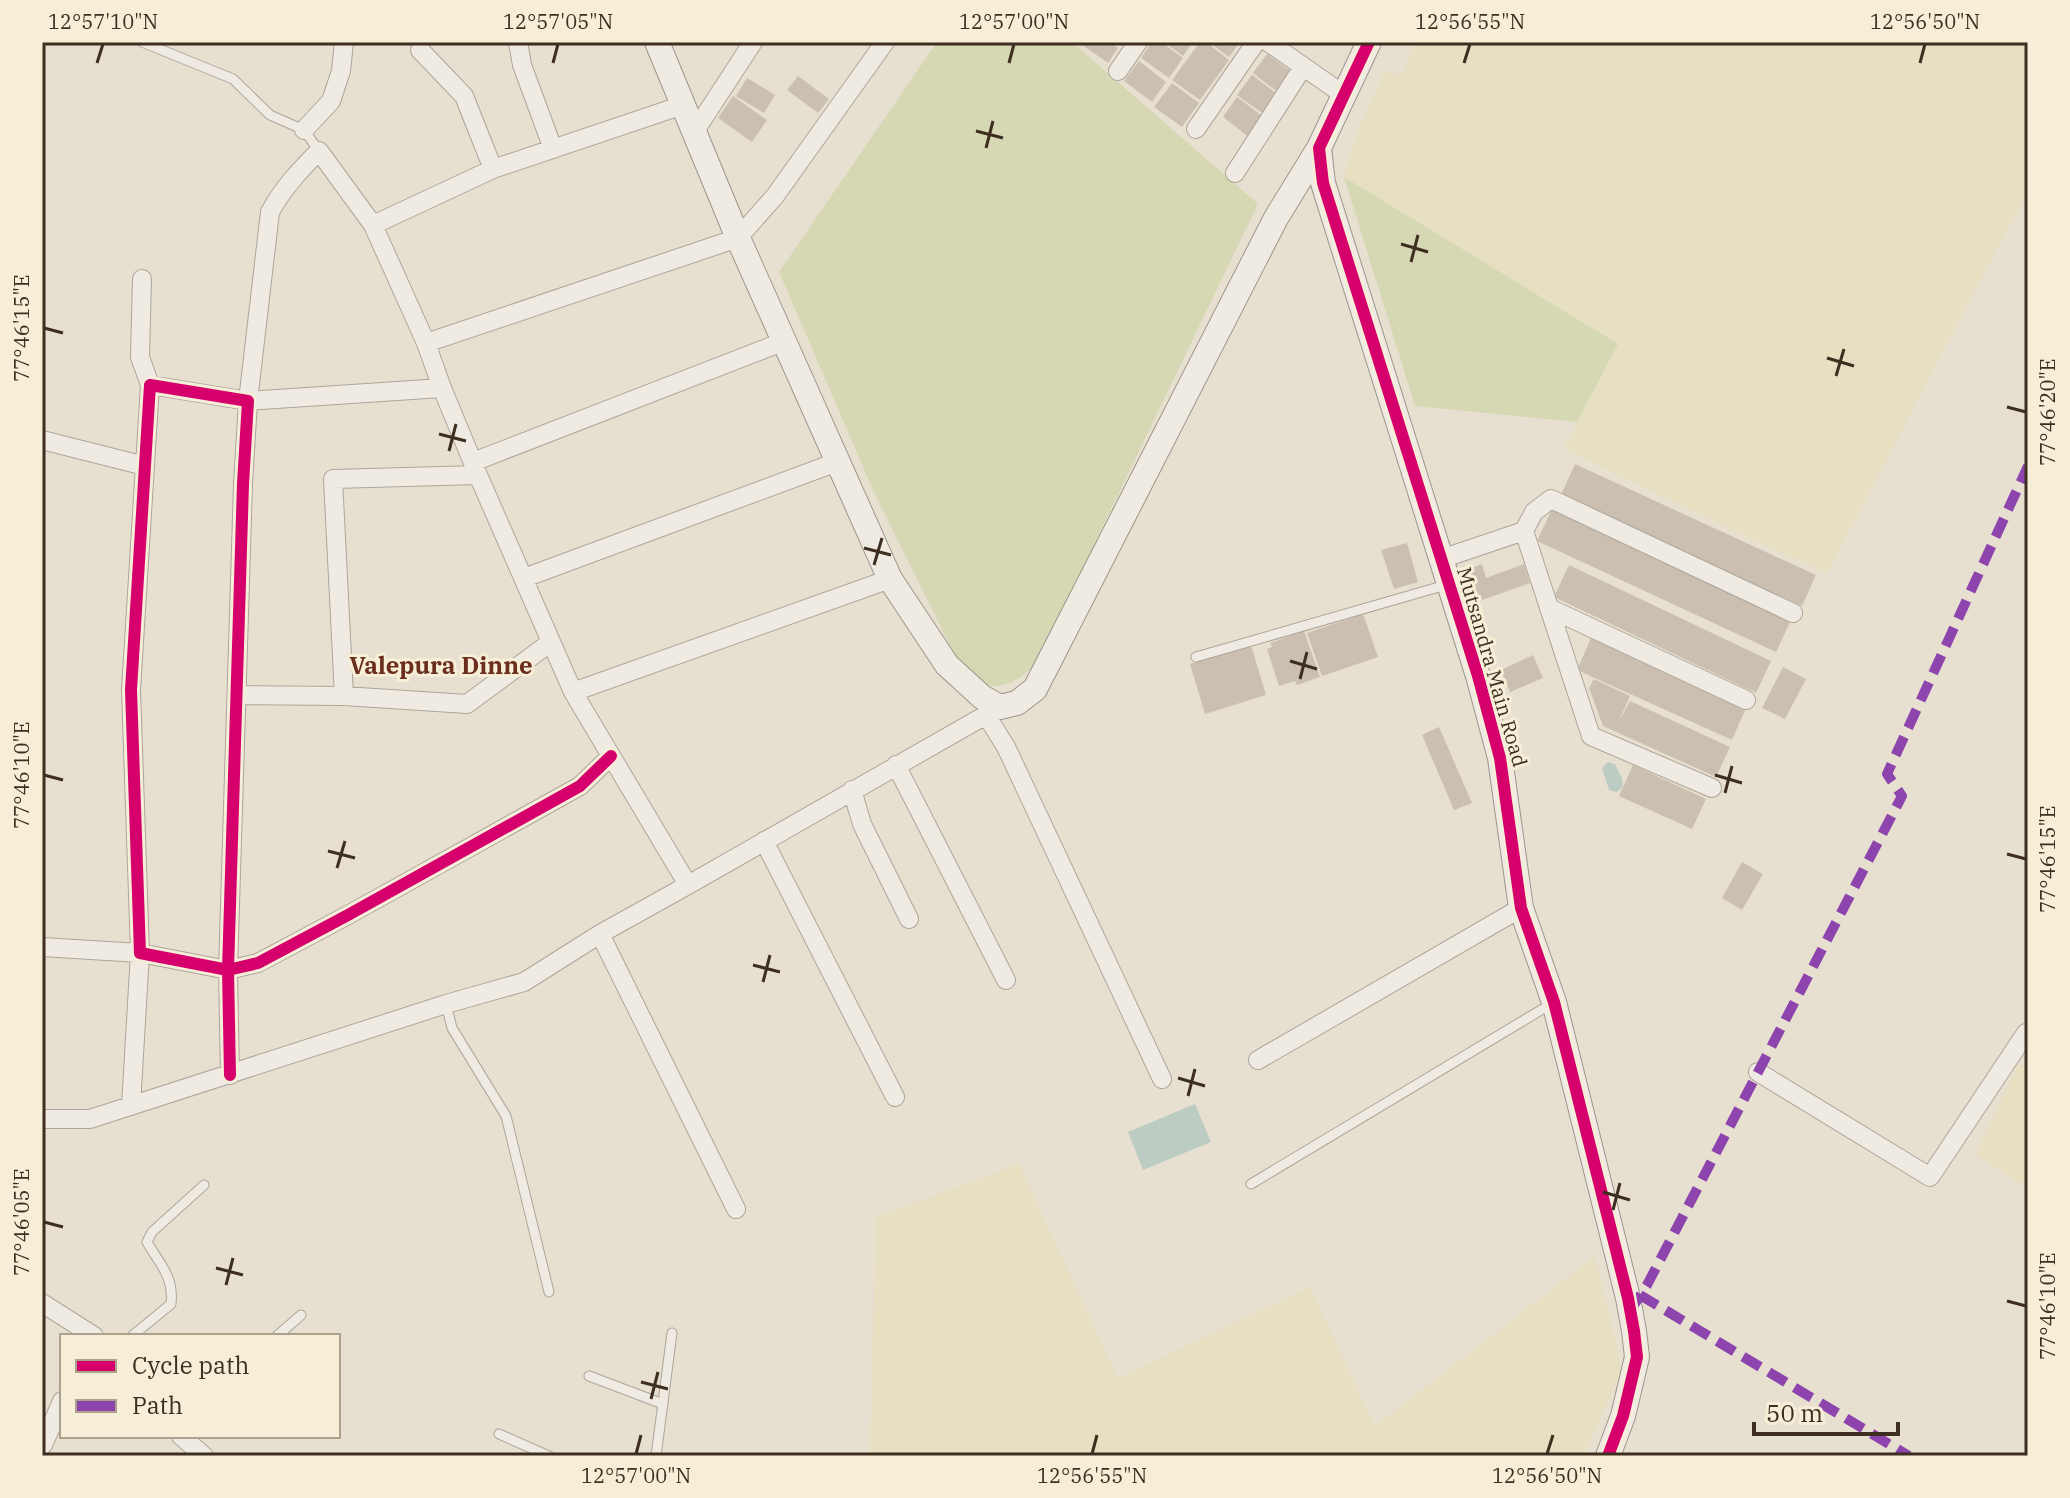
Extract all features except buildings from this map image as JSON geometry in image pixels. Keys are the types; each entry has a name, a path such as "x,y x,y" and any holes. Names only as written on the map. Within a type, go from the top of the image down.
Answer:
{"street":[{"path":"304,130 331,101 341,71 344,42"},
{"path":"518,42 522,65 553,149"},
{"path":"657,42 738,238 890,579 947,665 993,711 1006,747 1162,1079"},
{"path":"695,131 753,42"},
{"path":"426,343 738,238 775,196 885,42"},
{"path":"1118,71 1138,42"},
{"path":"1196,129 1256,42"},
{"path":"1268,42 1344,95"},
{"path":"42,1119 90,1119 446,1004 524,982 600,934 993,711 1017,703 1035,689 1276,218 1319,148 1369,42"},
{"path":"420,50 464,96 493,169"},
{"path":"1235,173 1303,67"},
{"path":"373,225 493,169 683,105"},
{"name":"Mutsandra Main Road","path":"1319,148 1323,183 1478,676 1500,758 1521,908 1554,1002 1628,1298 1637,1357 1623,1416 1608,1456"},
{"path":"230,1075 228,970 248,401 270,212 281,192 319,151 373,225 573,692 688,885"},
{"path":"131,1106 140,953 131,690 150,385 140,357 142,279"},
{"path":"344,696 333,479 475,468 785,341"},
{"path":"150,385 248,401 442,388"},
{"path":"42,440 145,466"},
{"path":"524,578 837,462"},
{"path":"1441,559 1524,531 1534,512 1551,499 1793,613"},
{"path":"1524,531 1591,736 1712,788"},
{"path":"573,692 890,579"},
{"path":"1549,608 1746,700"},
{"path":"237,695 344,696 467,704 551,642"},
{"path":"42,947 140,953 228,970 258,963 580,786 611,756"},
{"path":"896,765 1006,980"},
{"path":"852,790 862,824 909,919"},
{"path":"764,841 895,1097"},
{"path":"1258,1060 1521,908"},
{"path":"600,934 736,1209"},
{"path":"1758,1072 1930,1177 2028,1034"},
{"path":"42,1303 90,1334"},
{"path":"43,1445 60,1406"},
{"path":"183,1438 204,1456"}],"lane":[{"path":"142,42 233,79 270,115 304,130 319,151"},
{"path":"1196,657 1449,584"},
{"path":"1251,1184 1554,1002"},
{"path":"446,1004 452,1028 506,1116 549,1292"},
{"path":"134,1334 171,1304 172,1289 164,1268 147,1242 152,1232 204,1185"},
{"path":"279,1334 301,1315"},
{"path":"656,1456 672,1333"},
{"path":"589,1376 663,1404"},
{"path":"499,1434 549,1456"}],"shaded area":[{"path":"1414,42 2028,42 2028,193 1827,574 1564,449 1618,344 1344,177 1360,125 1385,71 1402,75"},
{"path":"1608,762 1615,764 1622,778 1623,786 1617,792 1609,790 1602,768"},
{"path":"2019,1063 2028,1068 2028,1188 1975,1155"},
{"path":"1195,1104 1211,1142 1143,1170 1128,1132"},
{"path":"1019,1164 1118,1378 1310,1287 1375,1426 1595,1256 1622,1369 1584,1456 870,1456 876,1217"}],"green space":[{"path":"937,42 1072,42 1258,204 1039,659 1022,676 1000,686 981,682 959,664 873,490 779,272"},
{"path":"1344,177 1618,344 1577,422 1415,406"}],"marked path":[{"path":"1630,1311 1647,1285 1902,796 1887,774 2028,466"},
{"path":"1640,1295 1909,1456"}],"cycle path":[{"path":"1369,42 1319,148 1323,183 1478,676 1500,758 1521,908 1554,1002 1628,1298 1637,1357 1623,1416 1608,1456"},
{"path":"230,1075 228,970 248,401 150,385 131,690 140,953 228,970 258,963 580,786 611,756"}],"district":[{"name":"Valepura Dinne","path":"441,666"}]}
